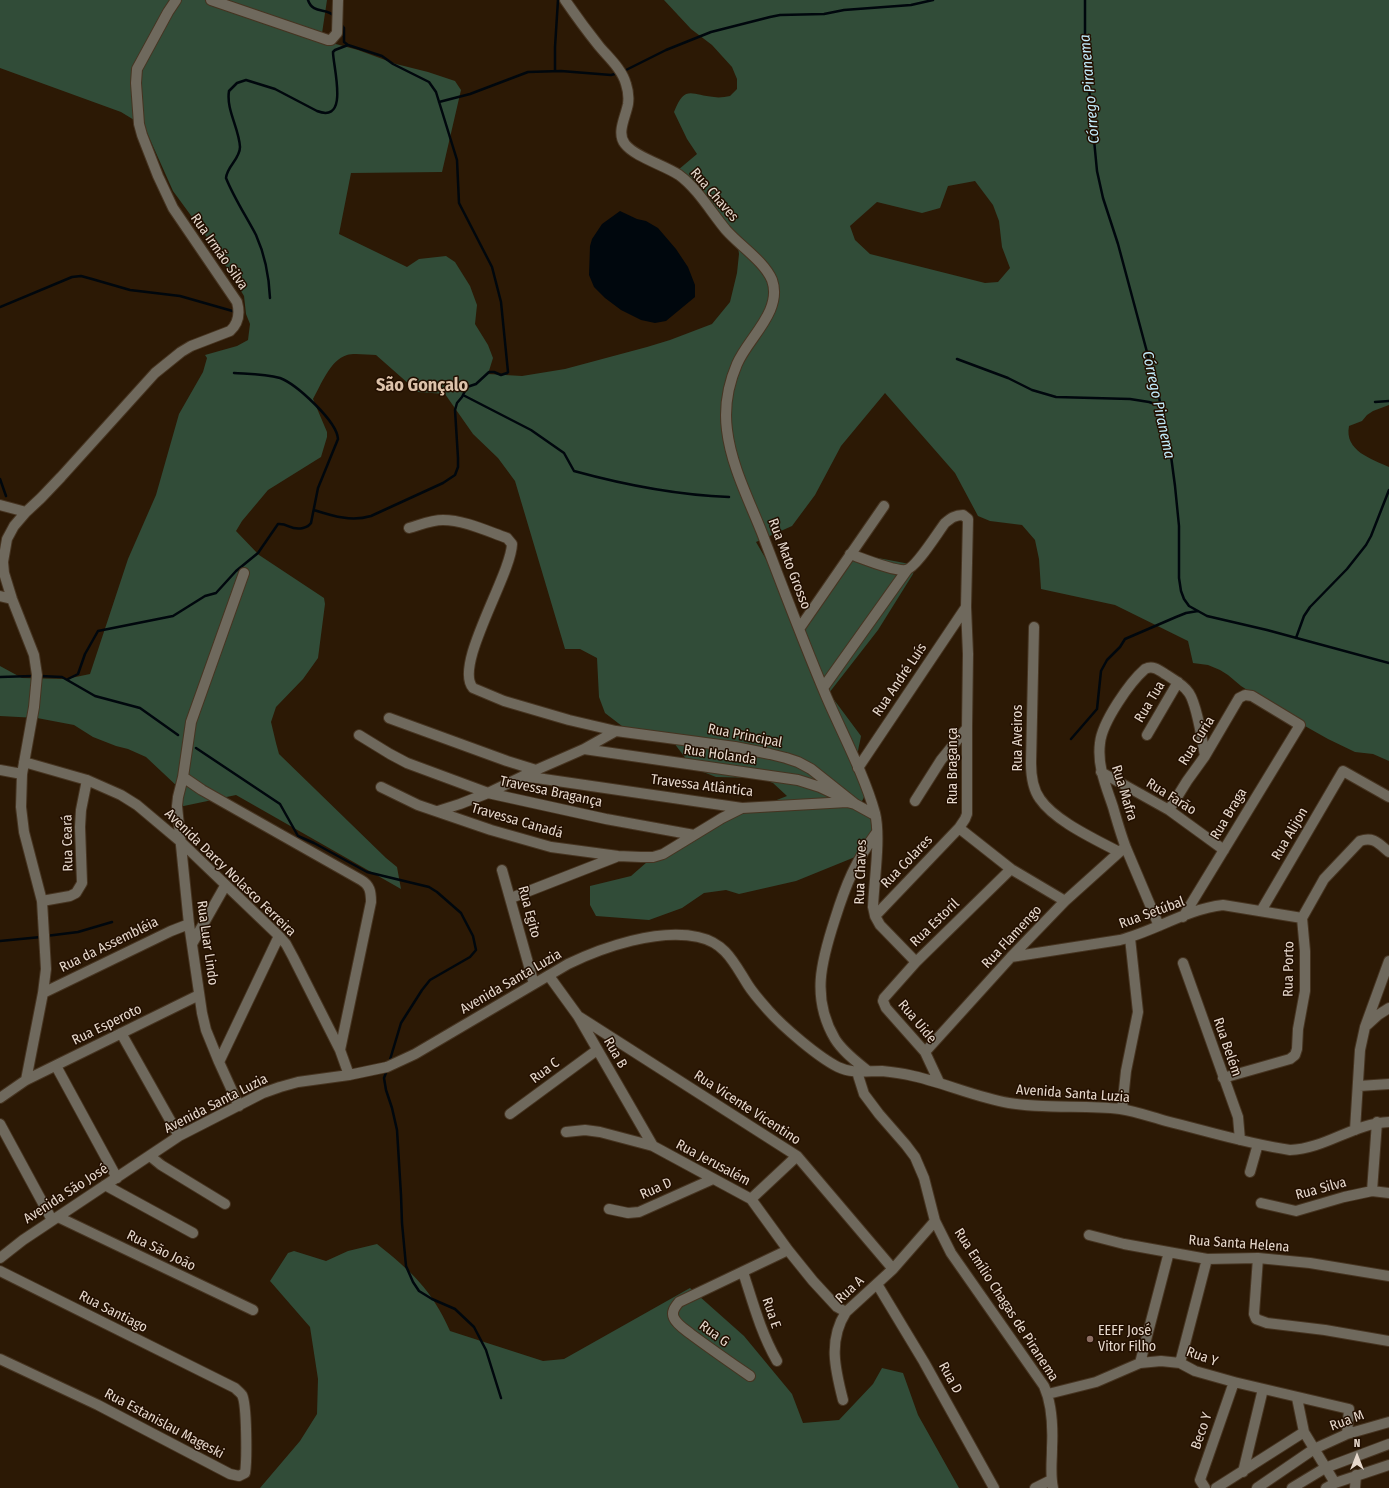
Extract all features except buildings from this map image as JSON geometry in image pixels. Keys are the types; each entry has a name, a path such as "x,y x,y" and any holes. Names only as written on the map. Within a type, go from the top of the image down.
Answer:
{"street":[{"name":"Rua Irmão Silva","path":"26,1080 43,993 46,969 42,901 22,822 21,807 22,774 34,707 36,665 34,655 12,599 4,573 4,551 7,539 14,526 26,512 61,477 155,373 180,352 191,346 230,332 234,328 239,317 237,302 173,208 158,176 139,124 136,99 137,69 176,0"},
{"path":"211,0 331,40 337,33 338,0"},
{"name":"Rua Chaves","path":"565,0 624,78 627,86 628,105 621,134 624,143 638,154 668,168 682,178 697,193 727,231 768,273 773,286 773,301 763,322"},
{"name":"Rua Mato Grosso","path":"763,322 738,362 726,396 727,432 737,471 823,688 858,768 875,815"},
{"path":"0,505 26,512"},
{"path":"799,629 884,506"},
{"name":"Rua Bragança","path":"907,570 918,561 945,523 954,516 966,516 969,523 966,607 968,654 966,728 968,805 965,819 959,828"},
{"name":"Rua Principal","path":"409,528 434,521 458,522 500,536 510,541 512,544 511,552 472,652 468,669 469,684 473,688 504,701 569,720 616,731 734,747 786,758 811,769 851,803"},
{"path":"850,554 896,569 907,570"},
{"path":"823,688 907,570"},
{"name":"Rua Luar Lindo","path":"239,1106 218,1062 206,1030 189,924 178,796 183,777 191,722 244,573"},
{"path":"0,596 12,599"},
{"name":"Rua André Luís","path":"858,768 966,607"},
{"name":"Rua Aveiros","path":"1034,628 1030,763 1032,783 1035,791 1039,799 1060,819 1122,850"},
{"name":"Rua Mafra","path":"1122,850 1101,772 1099,754 1102,731 1117,704 1141,672 1149,667 1158,669 1178,682"},
{"path":"1178,682 1190,693 1205,756"},
{"name":"Rua Tua","path":"1146,735 1178,682"},
{"name":"Rua Curia","path":"1169,810 1205,756 1239,698 1245,695 1252,696 1300,725"},
{"path":"389,718 536,770"},
{"name":"Rua Braga","path":"1183,916 1300,725"},
{"path":"915,801 941,760 966,728"},
{"path":"438,811 488,793 584,749 616,731"},
{"name":"Travessa Bragança","path":"359,735 407,763 488,793 606,819 694,835"},
{"name":"Rua Holanda","path":"584,749 798,780 827,790 851,803"},
{"name":"Avenida Darcy Nolasco Ferreira","path":"24,762 87,780 121,795 137,805 181,842 279,936 293,956 340,1050 349,1075"},
{"path":"0,770 22,774"},
{"name":"Rua Alijon","path":"1261,911 1343,771 1389,797"},
{"name":"Rua Farão","path":"1101,772 1169,810 1224,850"},
{"name":"Travessa Atlântica","path":"523,776 742,808 851,803"},
{"path":"183,777 202,790 361,880 369,887 371,902 340,1050"},
{"name":"Rua Ceará","path":"42,901 70,896 80,888 82,883 80,827 81,810 87,780"},
{"name":"Travessa Canadá","path":"381,787 404,799 491,830 551,847 618,856 653,857 663,854 694,835"},
{"path":"851,803 875,815"},
{"path":"694,835 742,808"},
{"name":"Rua Chaves","path":"875,815 877,832 873,907 875,916 880,925 916,962"},
{"path":"959,828 1011,869 1065,901"},
{"name":"Rua Colares","path":"875,916 959,828"},
{"path":"862,1072 842,1049 830,1030 822,1008 820,979 825,950 846,885 861,855 877,832"},
{"path":"1302,918 1324,878 1360,841 1366,839 1373,840 1389,852"},
{"path":"1122,850 1159,926"},
{"name":"Rua Flamengo","path":"925,1052 1011,957 1065,901 1122,850"},
{"path":"511,898 618,856"},
{"name":"Rua Estoril","path":"883,1002 885,996 916,962 1011,869"},
{"name":"Rua Egito","path":"502,870 534,984"},
{"path":"192,944 226,886"},
{"name":"Rua Setúbal","path":"1011,957 1130,938 1183,916 1216,906 1261,911 1302,918"},
{"name":"Rua Porto","path":"1223,1078 1290,1059 1295,1055 1305,991 1305,951 1302,918"},
{"name":"Rua da Assembléia","path":"43,993 171,930 189,924"},
{"name":"Avenida Santa Luzia","path":"150,1156 179,1136 280,1087 298,1082 349,1075 388,1067 415,1054 534,984 587,955 633,940 651,936 678,935 702,938 716,944 732,958 748,986 769,1012 787,1029 830,1062 841,1068 862,1072 894,1072 939,1082 967,1093 1008,1103 1032,1106 1122,1109 1240,1140 1290,1150 1297,1150 1318,1144 1377,1122 1389,1122"},
{"path":"218,1062 279,936"},
{"path":"1122,1109 1126,1071 1138,1012 1130,938"},
{"path":"1355,1130 1360,1050 1365,1027 1389,961"},
{"name":"Rua Belém","path":"1184,963 1223,1078 1238,1117 1240,1140"},
{"name":"Rua B","path":"549,976 578,1016 653,1146"},
{"name":"Rua Esperoto","path":"0,1098 8,1091 26,1080 200,995"},
{"name":"Rua Uide","path":"883,1002 886,1008 925,1052 939,1082"},
{"path":"1365,1027 1378,1015 1389,1008"},
{"name":"Rua Vicente Vicentino","path":"578,1016 797,1156 893,1269"},
{"path":"122,1033 179,1136"},
{"name":"Rua C","path":"510,1114 597,1050"},
{"path":"56,1066 117,1178"},
{"name":"Rua Emílio Chagas de Piranema","path":"862,1072 862,1087 864,1094 915,1157 924,1178 935,1221 951,1252 1032,1368 1048,1394 1052,1428 1052,1484"},
{"path":"1358,1086 1389,1084"},
{"path":"1372,1191 1377,1122"},
{"path":"0,1124 55,1218"},
{"name":"Rua Jerusalém","path":"566,1132 585,1130 600,1132 653,1146 751,1199 788,1250 816,1285 837,1306 846,1312"},
{"path":"1250,1172 1258,1144"},
{"path":"150,1156 161,1165 225,1204"},
{"name":"Avenida São José","path":"0,1258 55,1218 150,1156"},
{"path":"751,1199 797,1156"},
{"name":"Rua D","path":"609,1209 628,1213 639,1212 713,1179"},
{"path":"105,1185 193,1233"},
{"name":"Rua Silva","path":"1261,1203 1296,1212 1344,1197 1372,1191 1389,1193"},
{"name":"Rua São João","path":"55,1218 253,1310"},
{"name":"Rua A","path":"843,1400 838,1378 835,1341 837,1330 846,1312 893,1269 935,1221"},
{"name":"Rua Santa Helena","path":"1089,1235 1124,1244 1207,1259 1258,1258 1310,1263 1389,1276"},
{"path":"743,1272 788,1250"},
{"path":"1140,1363 1169,1252"},
{"path":"1258,1258 1254,1314 1256,1318 1267,1323 1325,1330 1389,1341"},
{"path":"1180,1363 1207,1259"},
{"name":"Rua Santiago","path":"0,1271 232,1386 242,1395"},
{"name":"Rua G","path":"743,1272 679,1302 675,1307 673,1317 679,1325 714,1352 750,1376"},
{"name":"Rua E","path":"743,1272 758,1321 768,1346 777,1361"},
{"name":"Rua D","path":"877,1284 924,1362 994,1488"},
{"name":"Rua Estanislau Mageski","path":"0,1359 98,1405 234,1476 242,1475 246,1468 245,1414 242,1395"},
{"name":"Rua Y","path":"1048,1394 1096,1382 1140,1363 1161,1361 1180,1363 1195,1371 1263,1390 1349,1409 1347,1434"},
{"name":"Beco Y","path":"1205,1488 1200,1480 1234,1382"},
{"path":"1243,1472 1263,1390"},
{"path":"1297,1398 1304,1432 1325,1468 1331,1486 1356,1475 1389,1465"},
{"name":"Rua M","path":"1257,1488 1314,1449 1347,1434 1389,1422"},
{"path":"1216,1488 1304,1432"},
{"path":"1292,1488 1325,1468 1389,1444"},
{"path":"1355,1488 1356,1475"},
{"path":"1035,1488 1052,1484"}],"green space":[{"path":"0,0 327,0 321,40 358,50 396,64 455,81 461,90 442,172 351,173 339,234 407,267 419,259 446,256 455,262 470,286 477,305 475,324 488,345 493,358 488,374 522,376 565,369 670,340 712,324 730,302 737,273 739,254 738,247 678,170 697,154 687,139 674,112 678,103 685,94 694,93 716,97 730,96 737,89 737,79 732,67 712,45 691,29 664,0 1389,0 1389,405 1373,411 1362,421 1349,426 1349,435 1355,448 1361,453 1389,467 1389,761 1373,754 1355,752 1328,739 1289,717 1241,686 1220,670 1208,665 1193,663 1188,641 1115,605 1041,589 1039,559 1035,540 1022,525 990,521 978,516 955,473 885,393 841,446 815,495 792,526 756,542 805,626 850,549 873,557 915,565 913,574 878,630 829,693 861,736 858,758 865,793 860,804 872,814 873,830 860,855 796,881 739,894 726,890 704,893 682,908 649,920 596,916 590,905 590,886 631,876 647,862 702,829 787,796 773,783 759,778 716,777 693,768 674,743 631,733 605,713 599,697 597,658 580,649 565,649 515,481 498,458 473,434 445,394 418,392 376,355 353,354 341,358 331,367 313,399 327,432 321,457 268,490 242,521 236,531 259,555 324,598 325,604 318,658 303,679 276,707 271,722 279,754 397,867 401,889 236,795 179,807 179,788 146,757 93,737 74,725 37,718 0,716 0,666 22,678 66,679 90,674 128,559 156,495 179,414 203,372 207,358 205,355 237,346 248,340 250,324 246,314 244,296 214,247 173,191 144,126 121,112 0,68","holes":["975,181 993,205 999,221 1002,247 1010,268 998,282 985,283 870,254 855,240 850,226 877,202 922,213 940,208 948,186"]},
{"path":"377,1244 420,1282 436,1304 450,1331 543,1361 564,1359 690,1288 744,1336 792,1394 803,1423 839,1420 873,1384 882,1368 903,1373 918,1415 959,1488 260,1488 300,1441 317,1414 318,1379 310,1327 270,1281 288,1253 294,1251 326,1261 348,1251"}],"shaded area":[{"path":"620,211 637,219 646,221 658,228 676,249 688,267 695,285 695,297 666,321 655,323 641,320 621,310 605,298 594,287 589,275 590,246 592,239 602,224"}],"waterway":[{"path":"308,0 313,8 331,13 334,16"},
{"path":"555,71 558,0"},
{"path":"624,71 666,50 711,32 770,17 780,15 824,14 844,10 911,5 933,0"},
{"name":"Córrego Piranema","path":"1085,0 1085,46 1097,171 1103,198 1118,244 1158,393 1169,441 1179,526 1179,578 1184,599 1189,606 1207,616 1267,630 1389,663"},
{"path":"314,510 335,516 364,518 443,483 455,475 458,467 455,410 457,403 467,387 476,384 489,372 494,372 501,375 508,372 501,302 492,267 459,203 457,160 436,92 429,82 393,64 382,56 348,45 344,42 344,28 340,23"},
{"path":"270,298 269,282 262,250 256,235 226,178 238,155 240,147 229,105 229,91 237,83 246,80 275,89 317,111 327,113 333,109 337,102 337,81 333,52 348,45"},
{"path":"439,102 470,94 528,72 561,71 611,75 619,73"},
{"path":"0,307 72,277 81,276 130,290 180,296 236,312"},
{"path":"957,359 1008,378 1032,390 1056,397 1130,399 1149,402 1161,406"},
{"path":"68,679 78,674 85,654 98,631 173,616 205,596 216,593 236,571 258,553 278,524 299,529 307,527 311,523 318,488 338,439 336,431 315,404 296,388 280,378 257,374 234,373"},
{"path":"463,395 531,430 564,453 574,471 612,481 670,492 729,497"},
{"path":"1375,402 1389,401"},
{"path":"0,479 6,496"},
{"path":"1296,638 1304,616 1310,607 1347,569 1366,545 1389,490"},
{"path":"1071,739 1097,709 1101,671 1107,660 1120,647 1125,639 1186,613 1198,611"},
{"path":"0,677 33,676"},
{"path":"40,676 62,677 95,696 140,708 178,735"},
{"path":"196,748 280,804 298,836 367,872 429,887 461,913 473,936 476,950 470,957 430,980 422,990 401,1023 389,1063"},
{"path":"46,936 78,932 112,922"},
{"path":"0,941 41,937"},
{"path":"387,1070 384,1078 397,1130 406,1266 419,1291 432,1299 455,1309 474,1327 486,1350 501,1398"}],"place":[{"name":"EEEF José Vitor Filho","path":"1090,1339"}],"district":[{"name":"São Gonçalo","path":"422,386"}]}
